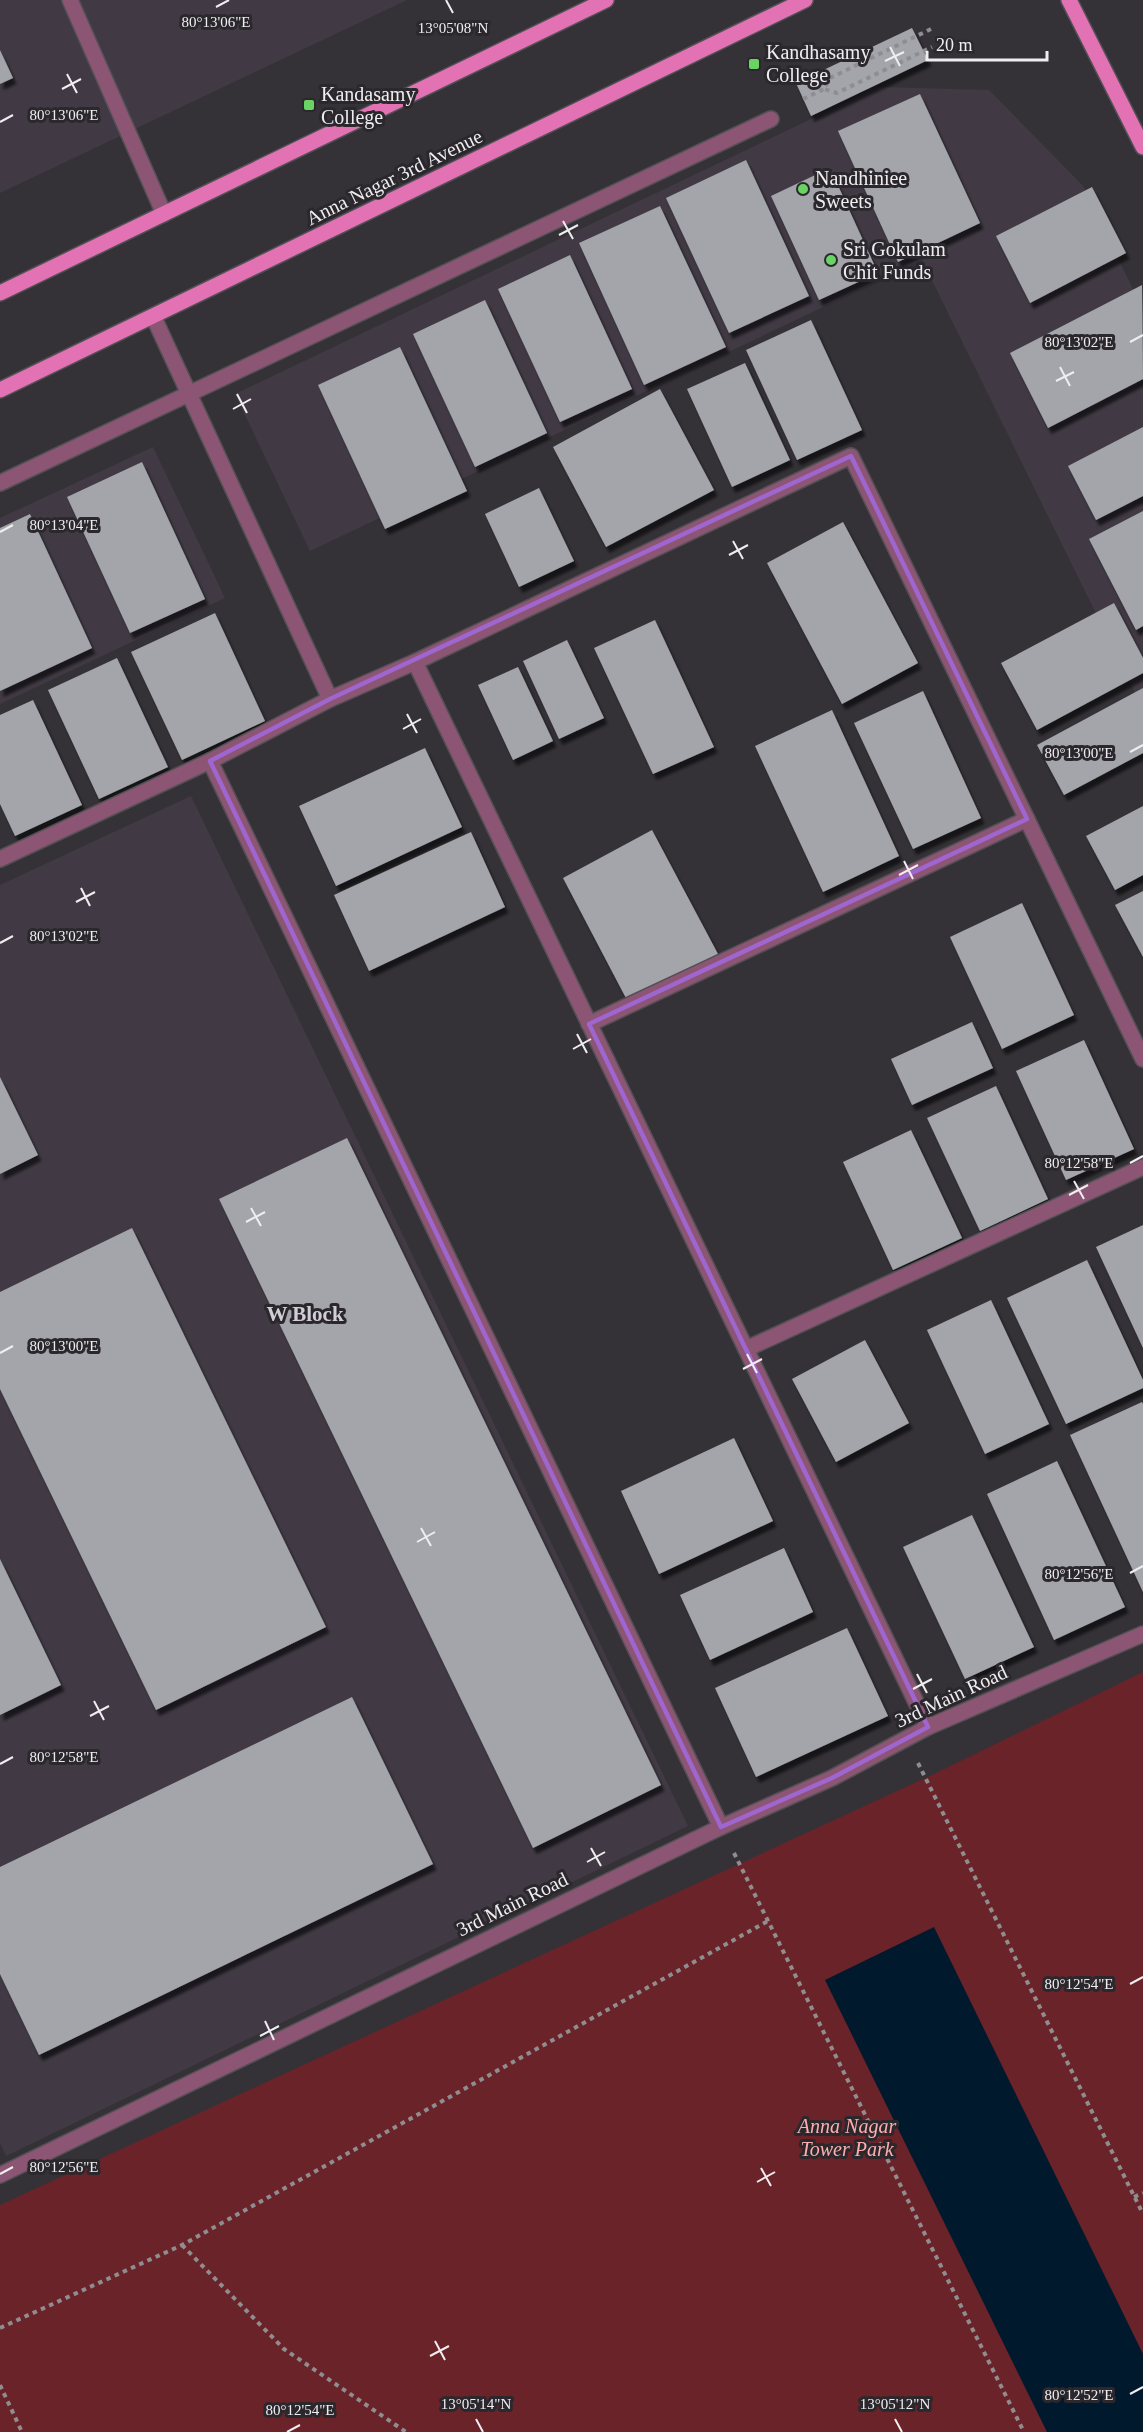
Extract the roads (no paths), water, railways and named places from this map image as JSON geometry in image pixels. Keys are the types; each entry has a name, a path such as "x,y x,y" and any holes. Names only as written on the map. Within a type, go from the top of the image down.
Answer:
{"main road":[{"path":"0,293 606,0"},
{"name":"Anna Nagar 3rd Avenue","path":"0,390 154,318 805,0"},
{"path":"1070,0 1143,147"}],"street":[{"path":"70,0 164,214"},
{"path":"0,483 771,119"},
{"path":"154,318 330,699"},
{"path":"0,859 210,761 330,699 415,662 851,456 1143,1059"},
{"path":"415,662 928,1727"},
{"path":"210,761 721,1827"},
{"path":"589,1023 1027,819"},
{"path":"746,1349 1143,1167"},
{"name":"3rd Main Road","path":"0,2175 721,1827 832,1778 928,1727 1143,1634"}],"water":[{"path":"934,1927 1143,2354 1143,2432 1047,2432 825,1980"}],"place":[{"name":"Kandhasamy College","path":"754,64"},
{"name":"Kandasamy College","path":"309,105"},
{"name":"Nandhiniee Sweets","path":"803,189"},
{"name":"Sri Gokulam Chit Funds","path":"831,260"}],"district":[{"name":"W Block","path":"305,1314"}],"park label":[{"name":"Anna Nagar Tower Park","path":"847,2138"}]}
